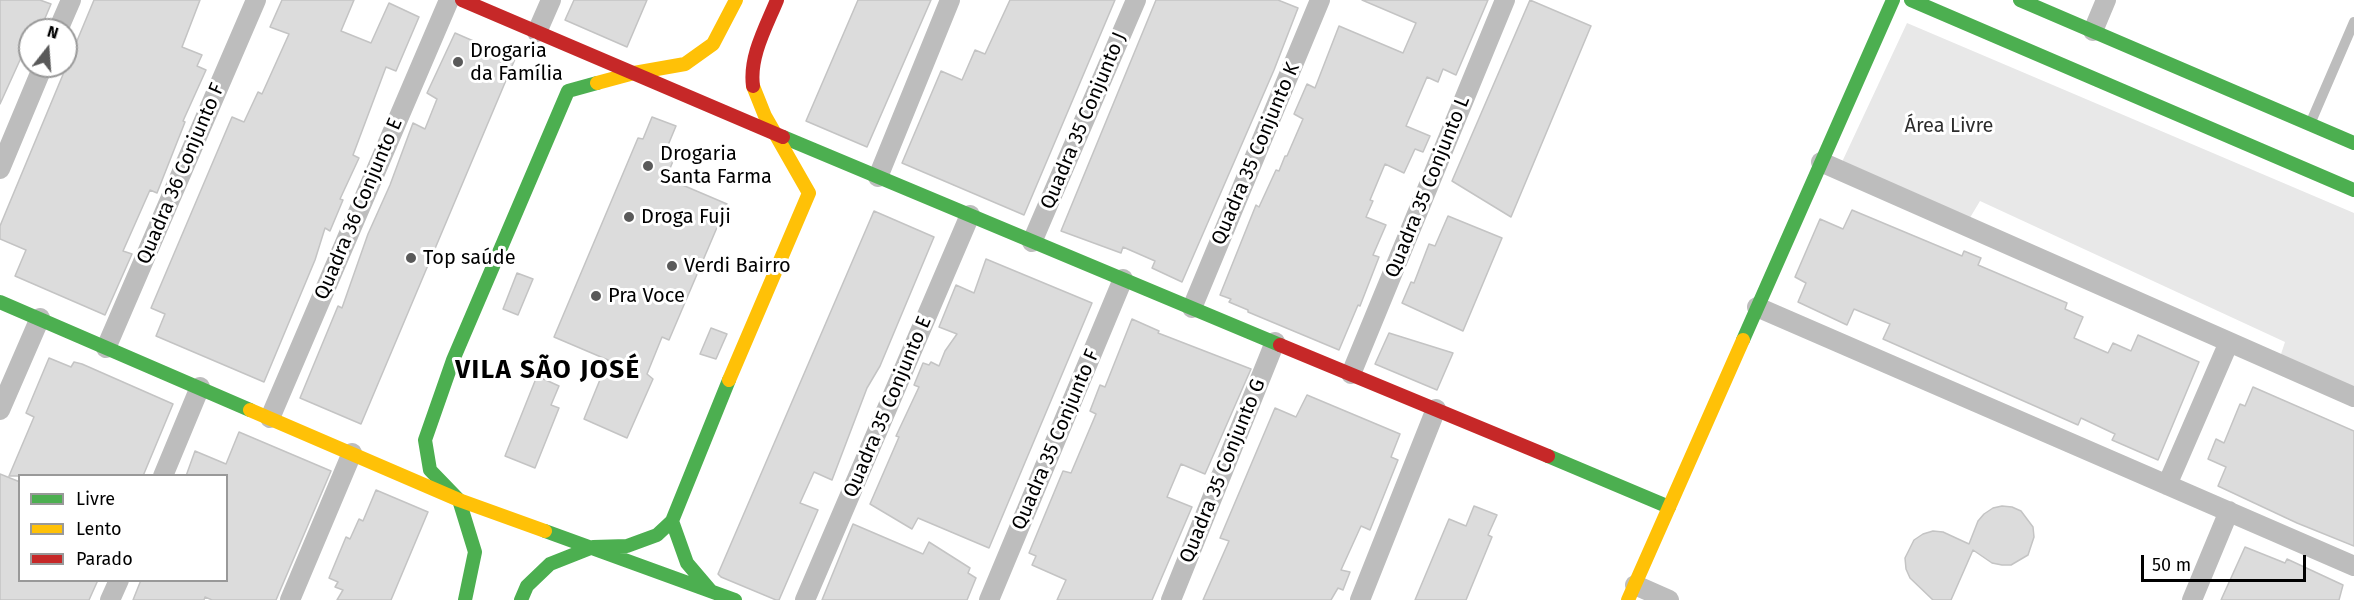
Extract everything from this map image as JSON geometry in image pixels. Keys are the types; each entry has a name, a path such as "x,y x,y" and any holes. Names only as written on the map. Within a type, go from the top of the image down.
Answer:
{"street":[{"path":"63,18 71,0"},
{"name":"Quadra 36 Conjunto F","path":"106,348 256,0"},
{"name":"Quadra 36 Conjunto E","path":"270,418 449,0"},
{"path":"462,0 1032,242 1670,507"},
{"path":"551,0 545,35 562,58"},
{"path":"568,91 634,73 685,64 713,45 736,0"},
{"path":"521,600 527,586 550,564 593,547 627,546 657,536 672,521 689,475 814,189 759,108 751,76 762,37 777,0"},
{"path":"878,177 950,0"},
{"name":"Quadra 35 Conjunto J","path":"1032,242 1136,0"},
{"name":"Quadra 35 Conjunto K","path":"1192,308 1320,0"},
{"name":"Quadra 35 Conjunto L","path":"1351,374 1505,0"},
{"path":"1669,600 1631,592 1893,0"},
{"path":"1911,0 2354,189"},
{"path":"2020,0 2354,143"},
{"path":"2093,31 2106,0"},
{"path":"465,600 475,552 459,500 430,470 425,440 453,360 568,91 567,75"},
{"path":"0,169 38,78"},
{"path":"1821,162 2354,397"},
{"path":"843,174 859,169"},
{"name":"Quadra 35 Conjunto E","path":"805,600 970,215"},
{"name":"Quadra 35 Conjunto F","path":"989,600 1123,279"},
{"path":"0,302 381,464 459,500 593,547 709,596 735,600"},
{"path":"1758,307 2354,566"},
{"path":"0,410 40,318"},
{"name":"Quadra 35 Conjunto G","path":"1171,600 1275,342"},
{"path":"2168,485 2229,342"},
{"path":"164,474 201,387"},
{"path":"1360,600 1436,409"},
{"path":"410,452 425,440"},
{"path":"290,600 352,453"},
{"path":"381,464 394,459"},
{"path":"2192,600 2229,511"},
{"path":"672,521 687,563 709,596"},
{"path":"110,600 118,582"}],"lane":[{"path":"2310,124 2354,22"}],"green space":[{"name":"Área Livre","path":"1907,23 2354,213 2354,391 2279,360 2285,342 1980,201 1968,221 1842,162"}],"building":[{"path":"0,0 40,0 51,4 45,18 18,18 18,64 0,104"},
{"path":"94,0 200,0 182,47 202,55 197,66 206,70 183,121 185,122 157,193 150,190 123,251 132,254 105,315 15,276 26,250 0,239 0,226 62,78 78,78 78,38"},
{"path":"282,0 354,0 341,31 371,43 389,3 419,17 396,71 386,67 353,155 359,158 340,199 343,200 330,231 325,228 315,260 264,382 156,336 165,314 151,308 232,117 244,122 258,92 262,94 289,34 270,27"},
{"path":"574,0 647,0 627,47 565,20"},
{"path":"858,0 931,0 867,147 806,121"},
{"path":"1010,0 1115,0 1024,215 902,163 941,71 962,80 975,50 985,54"},
{"path":"1156,0 1278,0 1298,8 1274,70 1182,282 1152,268 1155,261 1123,247 1121,253 1061,231"},
{"path":"1362,0 1488,0 1456,75 1443,69 1438,82 1427,77 1406,126 1430,136 1423,152 1415,149 1404,173 1385,164 1370,200 1373,201 1366,217 1386,225 1373,255 1379,257 1360,306 1358,305 1339,350 1248,312 1229,302 1231,299 1220,295 1256,205 1259,207 1276,170 1279,171 1303,119 1294,114 1307,84 1315,88 1339,26 1403,53 1416,23"},
{"path":"1530,0 1591,26 1511,217 1452,181"},
{"path":"455,33 515,59 361,424 300,398 338,306 342,308 368,234 390,185 413,123 425,129 437,99 427,93"},
{"path":"652,117 676,126 666,150 676,154 666,178 727,204 669,340 662,337 647,374 653,379 627,438 584,419 608,360 554,337 638,138 643,139"},
{"path":"1852,210 1962,256 1964,251 1981,258 1978,265 2067,303 2065,309 2083,317 2074,338 2108,353 2113,343 2131,351 2138,335 2199,362 2158,460 2112,440 2115,434 2081,418 2078,425 1883,339 1890,324 1854,309 1847,325 1798,302 1806,283 1795,277 1820,219 1843,229"},
{"path":"874,211 934,237 880,366 867,388 832,480 814,472 800,503 818,510 779,600 776,600 718,574"},
{"path":"1448,216 1502,238 1463,331 1402,303 1411,282 1414,283 1429,244 1435,246"},
{"path":"986,259 1092,303 989,548 918,518 912,529 870,504 899,437 896,436 919,387 914,385 923,363 929,365 931,362 939,366 945,351 957,334 939,327 956,285 974,293"},
{"path":"517,273 533,279 518,315 503,309"},
{"path":"1132,319 1159,331 1158,333 1251,369 1205,474 1181,464 1167,497 1192,507 1152,600 1057,600 1066,580 1032,565 1036,556 1029,553 1063,471 1071,473 1096,414 1090,411 1100,385 1105,387"},
{"path":"711,328 727,334 716,359 700,354"},
{"path":"1389,333 1453,353 1437,390 1375,364"},
{"path":"49,358 71,367 74,362 82,364 173,404 144,474 18,474 18,476 9,476 34,417 26,413"},
{"path":"537,376 559,386 551,405 559,408 535,468 505,456"},
{"path":"2253,387 2354,431 2354,546 2297,523 2218,486 2226,467 2208,459 2216,439 2224,443 2240,404 2245,406"},
{"path":"1307,395 1400,434 1391,457 1398,460 1370,530 1361,526 1341,570 1350,572 1343,590 1338,588 1331,600 1203,600 1229,541 1220,538 1275,408 1296,417"},
{"path":"239,432 331,471 276,600 212,600 205,597 204,600 133,600 140,582 228,582 228,474 187,474 195,451 226,464"},
{"path":"0,474 18,481 18,582 97,582 89,600 0,600"},
{"path":"376,490 428,512 391,600 337,600 343,590 335,587 338,582 329,578 346,537 350,539 359,519 363,521"},
{"path":"1474,506 1497,515 1488,535 1492,537 1466,600 1415,600 1449,519 1466,526"},
{"path":"2002,506 2021,511 2033,527 2034,537 2028,555 2011,565 2002,565 1992,563 1973,550 1951,600 1933,600 1910,578 1905,558 1914,540 1933,531 1943,532 1969,544 1978,521 1984,514 1993,508"},
{"path":"853,524 923,554 929,542 970,568 968,573 976,578 967,600 822,600"},
{"path":"2245,547 2285,563 2287,559 2343,585 2339,600 2221,600"}],"traffic: fast":[{"path":"1743,340 1893,0"},
{"path":"1911,0 2354,190"},
{"path":"2020,0 2354,143"},
{"path":"465,600 475,552 459,500 430,470 425,440 453,360 568,91 597,83"},
{"path":"783,137 1280,345"},
{"path":"0,302 250,410"},
{"path":"521,600 527,586 550,564 593,547 627,546 657,535 672,521 729,380"},
{"path":"1548,456 1669,507"},
{"path":"672,521 687,563 710,590"},
{"path":"545,531 735,600"}],"traffic: slow":[{"path":"597,83 634,73 685,64 713,44 736,0"},
{"path":"729,380 809,193 765,116 753,86"},
{"path":"1628,600 1743,340"},
{"path":"250,410 459,500 545,531"}],"traffic: jam":[{"path":"462,0 783,137"},
{"path":"753,86 752,75 756,53 777,0"},
{"path":"1280,345 1548,456"}],"place":[{"name":"Drogaria da Família","path":"458,62"},
{"name":"Drogaria Santa Farma","path":"648,166"},
{"name":"Droga Fuji","path":"629,217"},
{"name":"Top saúde","path":"411,258"},
{"name":"Verdi Bairro","path":"672,266"},
{"name":"Pra Voce","path":"596,296"}],"district":[{"name":"VILA SÃO JOSÉ","path":"548,371"}]}
